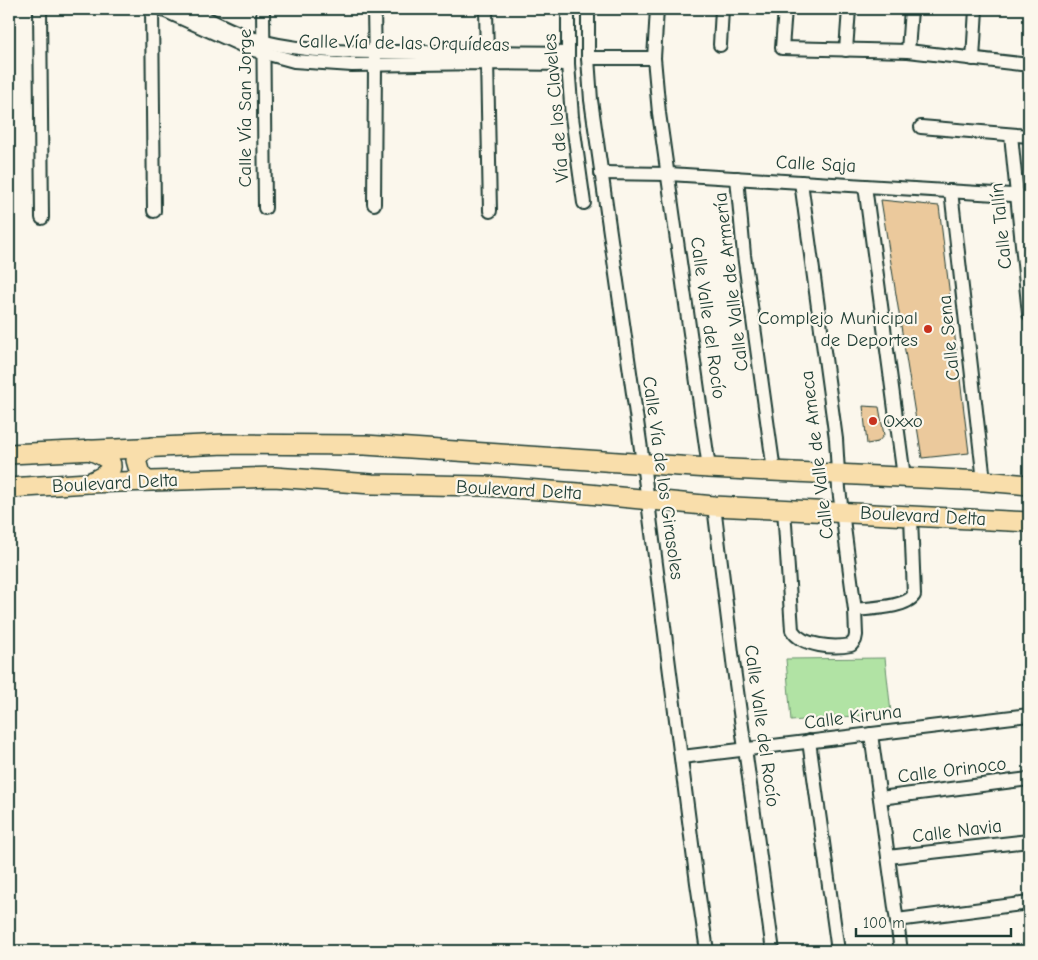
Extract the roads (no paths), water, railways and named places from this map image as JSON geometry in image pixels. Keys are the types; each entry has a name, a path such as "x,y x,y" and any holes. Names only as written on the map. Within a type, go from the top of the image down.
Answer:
{"main road":[{"name":"Boulevard Delta","path":"9,454 225,444 365,446 710,468 984,481 1029,485"},
{"path":"147,482 140,474 136,460 143,451 152,447"},
{"path":"88,483 107,474 112,467 106,457 89,450"},
{"name":"Boulevard Delta","path":"9,488 88,483 274,477 372,484 485,486 714,506 1029,522"}],"street":[{"path":"40,9 42,218"},
{"path":"152,9 154,211"},
{"name":"Calle Vía de las Orquídeas","path":"161,9 228,40 264,48 568,59"},
{"name":"Calle Vía de las Orquídeas","path":"188,9 264,48 294,61 375,66 487,57"},
{"name":"Calle Vía San Jorge","path":"264,9 265,208"},
{"path":"374,9 374,204"},
{"path":"486,9 490,212"},
{"name":"Vía de los Claveles","path":"568,9 568,59 572,117 584,203"},
{"name":"Calle Vía de los Girasoles","path":"588,9 588,58 601,173 648,499 682,757 696,883 707,951"},
{"name":"Calle Valle del Rocío","path":"657,9 654,58 661,121 710,468"},
{"path":"720,45 722,9"},
{"path":"784,9 782,48 908,51 1029,65"},
{"path":"846,50 849,9"},
{"path":"908,51 911,9"},
{"path":"973,59 976,9"},
{"path":"588,58 654,58"},
{"path":"921,127 1029,136"},
{"name":"Calle Tallín","path":"1011,135 1023,195 1029,314"},
{"name":"Calle Saja","path":"601,173 669,174 1023,195"},
{"name":"Calle Valle de Armería","path":"737,178 744,255 774,471"},
{"name":"Calle Valle de Ameca","path":"784,509 792,630 799,639 825,645 852,645 856,635 838,474 836,438 801,182"},
{"path":"865,186 904,477"},
{"name":"Calle Sena","path":"952,191 984,481"},
{"name":"Calle Valle del Rocío","path":"714,506 734,669 773,951"},
{"path":"854,610 908,602 914,595 915,580 911,517"},
{"name":"Calle Kiruna","path":"682,757 1029,715"},
{"path":"871,734 902,951"},
{"path":"809,741 838,951"},
{"name":"Calle Orinoco","path":"880,798 1029,779"},
{"name":"Calle Navia","path":"888,857 1029,841"},
{"path":"897,920 1029,903"}],"place":[{"name":"Complejo Municipal de Deportes","path":"928,329"},
{"name":"Oxxo","path":"873,421"}]}
